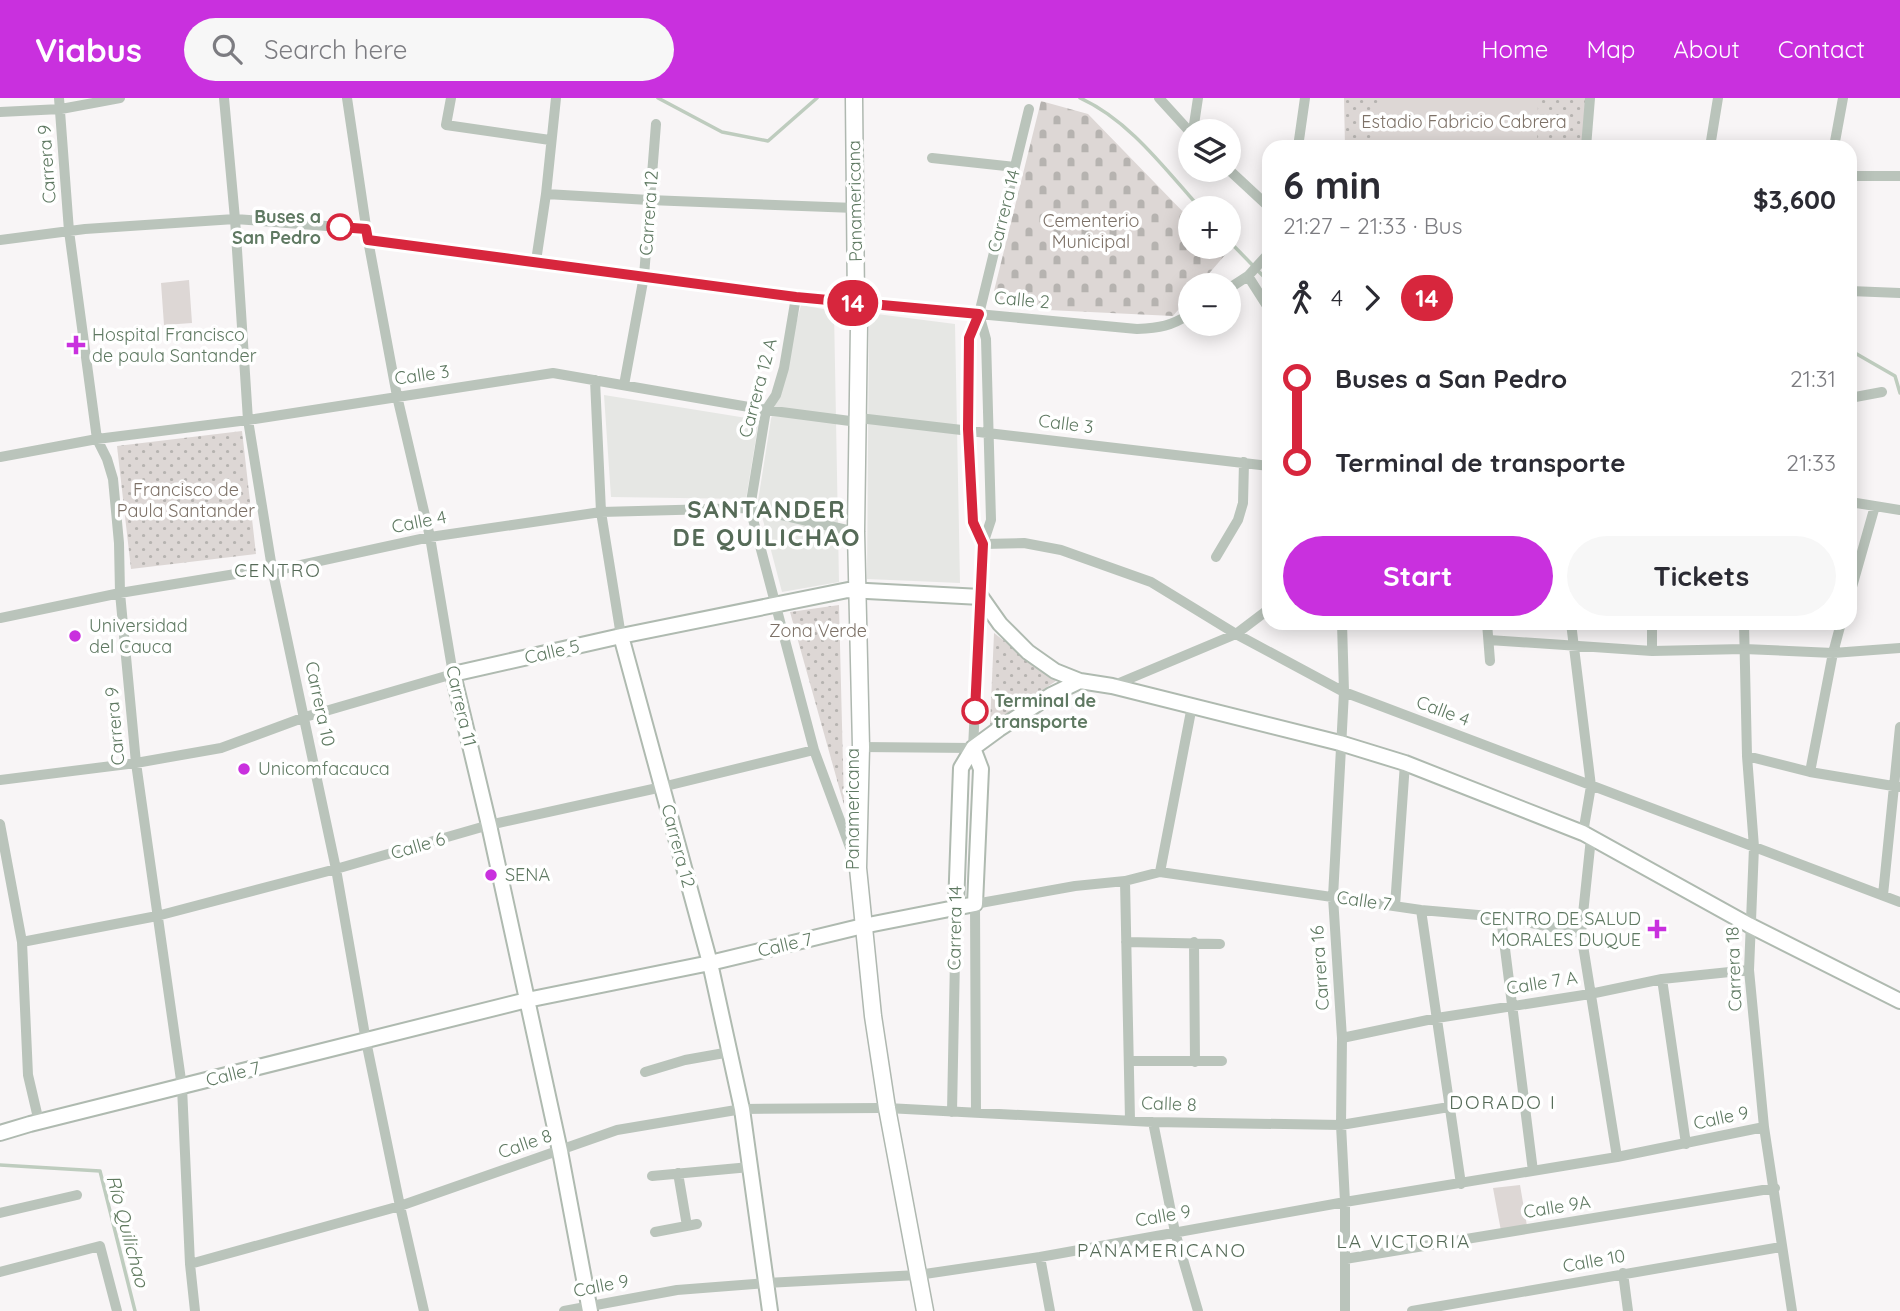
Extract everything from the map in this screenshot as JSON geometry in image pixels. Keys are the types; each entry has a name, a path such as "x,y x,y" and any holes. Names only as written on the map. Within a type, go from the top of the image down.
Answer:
{"main road":[{"name":"Panamericana","path":"854,100 856,304 859,325 847,530 861,747 860,927"},
{"name":"Panamericana","path":"854,419 851,850 883,1108 914,1276 917,1311"},
{"name":"Panamericana","path":"914,1276 925,1311"}],"street":[{"path":"0,113 60,103 120,98"},
{"name":"Carrera 10","path":"224,98 248,420 272,568 336,869 366,1041 424,1311"},
{"name":"Carrera 11","path":"347,98 367,234 397,396 430,537 453,674 560,1151 590,1308"},
{"path":"451,98 446,125 550,140"},
{"path":"536,261 556,98"},
{"path":"1159,98 1179,119"},
{"path":"1194,119 1198,98"},
{"path":"1299,140 1306,98"},
{"path":"1587,140 1590,98"},
{"path":"1711,140 1718,98"},
{"path":"1834,140 1843,98"},
{"name":"Carrera 9","path":"60,103 69,231 97,439 113,479 120,593 136,763 181,1087 195,1311"},
{"name":"Carrera 14","path":"983,544 973,522 968,429 969,338 979,314 1030,109"},
{"name":"Carrera 12","path":"624,385 644,276 656,124"},
{"path":"932,158 1015,167"},
{"path":"1857,176 1900,176"},
{"path":"1241,181 1262,201"},
{"path":"546,194 649,201 855,208"},
{"name":"Calle 2","path":"0,240 69,231 235,219 367,234 536,261 856,304 1137,329 1178,322"},
{"path":"1241,280 1262,261"},
{"path":"1251,273 1262,295"},
{"path":"1857,291 1900,293"},
{"name":"Carrera 12 A","path":"796,297 785,368 776,395 766,410 750,508 814,750 851,850"},
{"name":"Carrera 14","path":"976,1112 975,904 981,769 973,748 983,544 990,520 986,340 979,314"},
{"name":"Calle 3","path":"0,457 97,439 248,420 553,373 766,410 968,429 1262,465"},
{"name":"Carrera 12","path":"595,380 601,512 621,636 710,963 730,1052 742,1109 770,1311"},
{"path":"1857,397 1882,392"},
{"path":"1216,556 1238,520 1244,503 1244,462"},
{"path":"1857,503 1900,510"},
{"path":"1857,569 1875,506"},
{"name":"Calle 4","path":"0,618 120,593 272,568 278,570 430,537 601,512 750,508 847,530"},
{"name":"Calle 4","path":"983,544 1024,543 1061,550 1151,582 1236,634 1344,692 1900,902"},
{"name":"Calle 5","path":"0,780 136,763 221,748 305,717 453,674 621,636 852,589 981,597"},
{"path":"981,597 1000,624 1028,652 1055,671 1080,681 1112,686 1340,743 1405,763 1587,836 1749,925 1900,1000"},
{"path":"1112,686 1236,634 1262,614"},
{"name":"Carrera 16","path":"1342,630 1344,692 1333,897 1342,1038 1345,1311"},
{"path":"1488,630 1490,661"},
{"path":"1572,630 1591,786 1581,933 1617,1157"},
{"path":"1652,630 1652,650"},
{"name":"Carrera 18","path":"1744,630 1747,756 1754,846 1749,970 1764,1127 1775,1188 1790,1311"},
{"path":"1810,772 1839,630"},
{"path":"1489,640 1652,650 1744,649 1833,653 1900,648"},
{"path":"861,747 973,748 1051,695 1080,681"},
{"path":"1160,872 1192,706"},
{"path":"1883,895 1897,786 1900,727"},
{"name":"Carrera 14","path":"952,1112 961,768 973,748"},
{"name":"Calle 6","path":"22,942 157,916 489,825 814,750"},
{"path":"1747,756 1810,772 1897,786"},
{"path":"1395,906 1405,763"},
{"path":"0,824 22,942 34,1123"},
{"name":"Calle 7","path":"0,1133 527,1000 710,963 956,907 1075,886 1125,881 1160,872 1421,910 1501,918 1581,933"},
{"path":"1125,881 1130,1120"},
{"path":"1421,910 1461,1184"},
{"path":"1501,918 1533,1171"},
{"path":"1126,942 1220,944"},
{"path":"1194,942 1195,1062"},
{"name":"Calle 7 A","path":"1342,1038 1437,1018 1590,994 1662,979 1749,970"},
{"path":"1662,979 1686,1144"},
{"path":"645,1072 685,1060 730,1052"},
{"path":"1130,1061 1222,1061"},
{"name":"Calle 8","path":"190,1264 400,1206 617,1130 742,1109 883,1108 1153,1122 1341,1125 1449,1107"},
{"path":"1153,1122 1175,1231 1198,1311"},
{"name":"Calle 9","path":"564,1311 677,1290 914,1276 1040,1257 1175,1231 1617,1157 1764,1127"},
{"path":"653,1176 750,1167"},
{"path":"655,1231 692,1225 678,1173"},
{"name":"Calle 9A","path":"1345,1259 1775,1188"},
{"path":"0,1213 77,1195"},
{"path":"0,1272 100,1245 117,1311"},
{"name":"Calle 10","path":"1418,1311 1781,1247"},
{"path":"1040,1257 1050,1311"},
{"path":"1623,1273 1628,1311"}],"shaded area":[{"path":"801,305 834,311 839,582 782,592 758,501 771,419"},
{"path":"869,313 955,324 960,583 867,579"},
{"path":"604,395 759,420 746,499 611,497"}],"green space":[{"name":"Estadio Fabricio Cabrera","path":"1344,98 1587,98 1584,140 1345,140"},
{"path":"1379,98 1538,98 1537,140 1378,140"},
{"name":"Cementerio Municipal","path":"1041,101 1088,114 1178,207 1178,259 1222,259 1209,273 1178,273 1178,310 1173,316 1048,310 1047,306 1003,303 994,291"},
{"path":"189,280 192,323 164,325 161,283"},
{"name":"Francisco de Paula Santander","path":"242,431 256,554 131,569 117,446"},
{"name":"Zona Verde","path":"839,605 844,805 790,612"},
{"path":"994,633 1056,681 990,725"},
{"path":"1520,1185 1527,1226 1501,1231 1493,1188"}],"waterway":[{"path":"658,98 722,132 768,141 817,98"},
{"path":"1080,98 1098,107 1130,132 1190,196"},
{"path":"1241,253 1262,275"},
{"path":"1857,354 1895,376 1900,393"},
{"name":"Río Quilichao","path":"0,1165 100,1171 135,1311"}],"bus line":[{"name":"14","path":"340,227 366,229 368,240 796,297 979,314 969,338 968,429 973,522 983,544 975,711"}],"place":[{"name":"Buses a San Pedro","path":"340,227"},
{"name":"Hospital Francisco de paula Santander","path":"76,345"},
{"name":"Universidad del Cauca","path":"75,636"},
{"name":"Terminal de transporte","path":"975,711"},
{"name":"Unicomfacauca","path":"244,769"},
{"name":"SENA","path":"491,875"},
{"name":"CENTRO DE SALUD MORALES DUQUE","path":"1657,929"}],"district":[{"name":"SANTANDER DE QUILICHAO","path":"767,524"},
{"name":"CENTRO","path":"278,570"},
{"name":"DORADO I","path":"1503,1102"},
{"name":"LA VICTORIA","path":"1404,1241"},
{"name":"PANAMERICANO","path":"1162,1250"}]}
